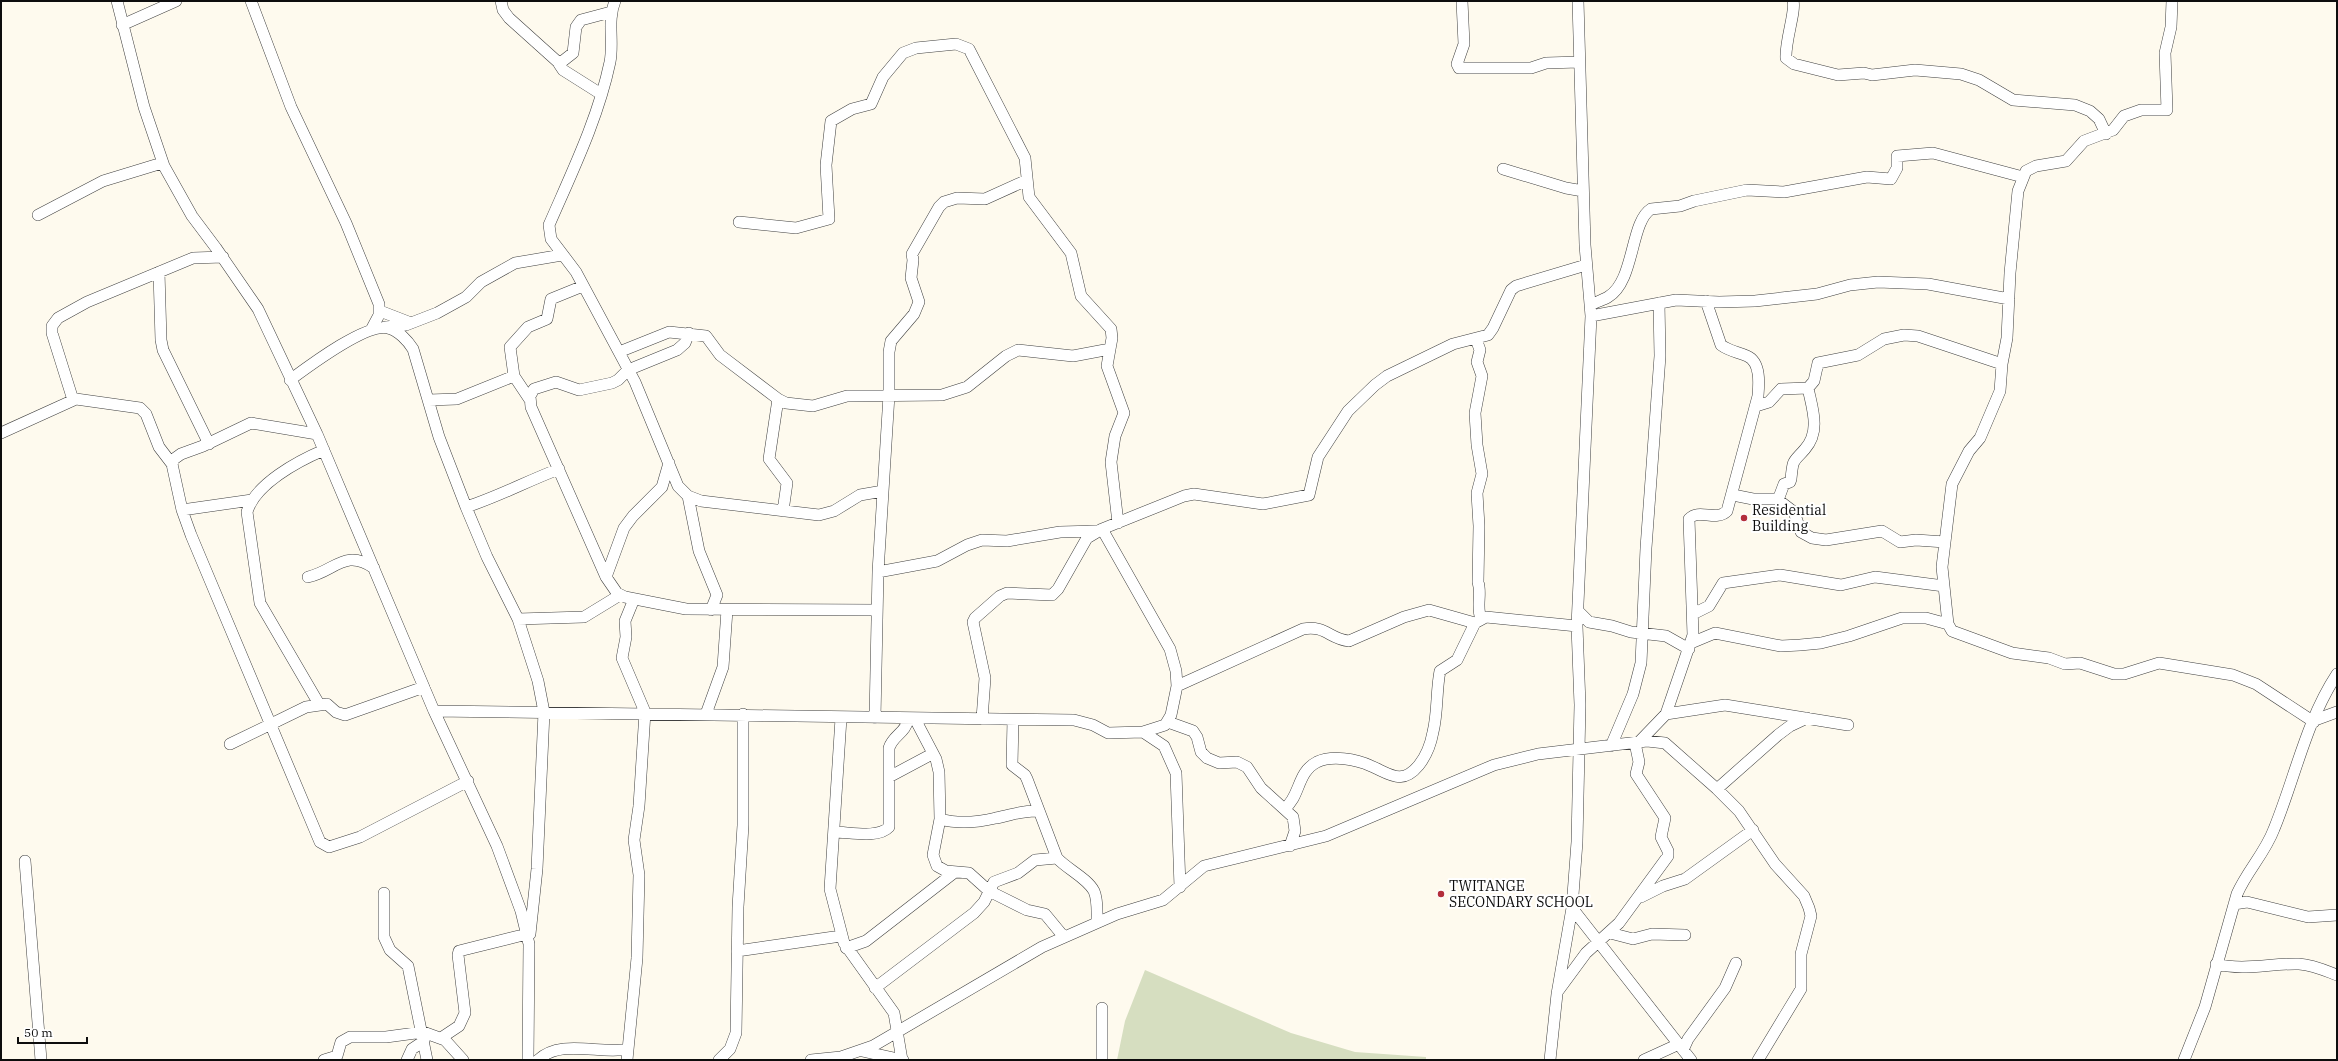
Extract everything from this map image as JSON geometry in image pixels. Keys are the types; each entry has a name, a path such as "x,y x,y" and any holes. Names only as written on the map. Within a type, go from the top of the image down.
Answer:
{"street":[{"path":"117,1 144,107 162,163 171,183 192,216 223,257 258,309 290,380 317,434 434,711 468,780 497,846 521,912 528,939"},
{"path":"122,25 176,1"},
{"path":"251,1 291,107 364,266 380,311 371,330"},
{"path":"501,1 503,10 509,18 559,63 563,70 601,94"},
{"path":"614,1 611,12 611,52 601,94 592,125 549,225 549,235 583,286 619,352 678,486 688,496 701,501 782,511 825,514 860,495 883,490"},
{"path":"1462,1 1464,37 1457,64 1460,68 1531,68 1546,64 1579,62"},
{"path":"1550,1060 1557,994 1572,908 1577,842 1580,750 1580,689 1577,626 1591,310 1586,265 1582,191 1578,1"},
{"path":"1793,1 1792,17 1785,44 1786,58 1794,64 1838,75 1864,73 1872,75 1915,70 1961,74 1979,80 2013,100 2075,105 2090,111 2099,119 2106,134"},
{"path":"2172,1 2171,27 2166,53 2166,110 2141,110 2124,116 2116,126 2106,134 2084,141 2066,161 2036,166 2026,170 2023,177 2018,191 2007,338 2002,364 2000,391 1980,438 1954,477 1942,567 1948,624 1952,631 2012,653 2049,658 2065,664 2080,663 2114,674 2124,674 2159,663 2232,675 2256,684 2314,721"},
{"path":"559,63 573,53 575,32 580,20 611,12"},
{"path":"739,222 796,228 830,219 826,165 831,121 852,109 871,104 882,77 903,54 916,48 956,44 969,49 1025,158 1028,193 1031,201 1071,253 1081,296 1111,329 1112,338 1108,370 1124,413 1115,436 1111,462 1118,522"},
{"path":"1591,310 1616,289 1630,261 1641,219 1651,209 1680,206 1694,201 1747,190 1784,192 1867,177 1891,179 1897,168 1897,156 1913,154 1932,153 2023,177"},
{"path":"38,215 103,181 162,163"},
{"path":"1503,169 1566,188 1582,191"},
{"path":"875,718 878,572 889,396 889,352 891,341 914,314 919,302 911,278 913,260 912,254 936,212 950,199 965,197 985,199 1027,180"},
{"path":"290,380 334,350 371,330 411,323 437,313 466,297 481,282 515,263 562,255"},
{"path":"73,400 52,334 52,326 58,318 87,302 193,258 223,257"},
{"path":"982,720 985,678 974,626 974,618 1000,596 1007,593 1052,595 1058,589 1083,542 1100,530 1190,494 1263,504 1305,497 1310,494 1318,457 1326,442 1348,411 1375,385 1387,376 1446,347 1476,339 1491,332 1513,287 1586,265"},
{"path":"159,272 161,340 163,350 209,444"},
{"path":"1591,310 1676,300 1755,301 1817,294 1861,284 1899,282 1928,284 2009,299"},
{"path":"583,286 552,298 547,319 528,327 510,347 514,376 530,400 606,576 620,595 678,608 712,610 877,610"},
{"path":"1637,742 1666,714 1690,646 1694,627 1689,519 1697,515 1719,516 1724,514 1733,495 1756,406 1759,380 1755,364 1751,358 1721,345 1706,301"},
{"path":"1611,746 1638,677 1660,356 1659,303"},
{"path":"380,311 411,323"},
{"path":"385,328 396,332 413,350 439,437 487,557 518,619 538,681 544,712 537,869 528,939 528,1060"},
{"path":"619,352 665,333 689,333 706,336 720,355 778,399 786,403 813,406 846,396 942,395 959,390 976,380 1006,356 1018,350 1073,356 1110,349"},
{"path":"530,400 534,388 540,385 562,382 574,389 582,390 616,381 628,370 677,350 685,343 689,333"},
{"path":"1756,406 1769,402 1781,388 1808,388 1814,381 1818,363 1858,355 1884,339 1904,335 1918,336 2002,364"},
{"path":"1285,808 1293,800 1298,785 1308,770 1317,763 1329,759 1342,759 1370,765 1390,776 1401,778 1413,772 1423,759 1433,732 1440,671 1457,660 1478,621 1480,590 1477,559 1479,526 1477,498 1482,474 1477,445 1475,413 1482,376 1477,362 1480,350 1476,339"},
{"path":"429,400 457,399 514,376"},
{"path":"1778,500 1784,484 1790,482 1794,460 1807,447 1815,426 1808,388"},
{"path":"778,399 769,459 787,483 782,511"},
{"path":"1,433 73,400 85,400 144,410 156,441 172,464 182,510 198,552 320,842 325,846 339,846 360,837 468,780"},
{"path":"172,464 174,459 181,454 209,444 251,423 317,434"},
{"path":"318,704 260,603 254,552 247,518 252,500 289,467 324,450"},
{"path":"606,576 624,528 633,516 662,487 669,463"},
{"path":"466,507 489,500 519,485 559,469"},
{"path":"1733,495 1753,499 1769,497 1778,500 1791,508 1801,532 1812,538 1826,540 1876,530 1886,533 1892,539 1900,542 1916,540 1945,542"},
{"path":"688,496 699,551 717,595 712,610"},
{"path":"182,510 252,500"},
{"path":"878,572 937,561 967,545 982,540 1007,542 1050,533 1100,530"},
{"path":"434,711 645,712 841,718 1074,720 1093,725 1106,732 1143,732 1160,728 1168,722 1177,686 1176,671 1170,649 1100,530"},
{"path":"308,576 321,573 342,560 360,560 374,568"},
{"path":"1693,614 1709,606 1723,583 1780,575 1841,585 1875,577 1944,586"},
{"path":"518,619 584,617 620,595"},
{"path":"538,1060 546,1053 575,1048 614,1051 628,1055 639,933 639,875 634,840 639,806 645,712 622,658 626,637 625,621 634,599"},
{"path":"706,714 723,667 727,610"},
{"path":"1177,686 1303,629 1319,628 1343,640 1349,641 1404,617 1429,610 1478,621 1493,617 1577,626"},
{"path":"1578,611 1589,622 1642,634 1670,638 1690,646 1715,633 1781,646 1835,640 1902,618 1926,618 1948,624"},
{"path":"2184,1060 2205,1007 2216,964 2241,884 2266,849 2314,721 2337,674"},
{"path":"230,744 306,707 318,704 327,704 336,712 345,715 424,687"},
{"path":"1666,714 1725,705 1848,725"},
{"path":"2314,721 2337,712"},
{"path":"719,1060 728,1053 735,1039 737,951 743,825 743,714"},
{"path":"841,718 830,889 841,936 846,948 894,1013 902,1060 862,1051"},
{"path":"1717,789 1778,735 1790,726 1807,718"},
{"path":"911,719 936,759 939,772 940,819 933,855 934,861 941,869 971,875 989,891 1027,910 1044,914 1064,937"},
{"path":"834,832 874,833 887,829 891,814 888,755 891,742 905,730 911,719"},
{"path":"1013,720 1012,765 1025,774 1057,858 1066,868 1090,885 1094,892 1098,922"},
{"path":"1168,722 1193,731 1197,737 1201,752 1207,758 1218,764 1232,761 1241,763 1251,773 1261,788 1285,808 1293,817 1295,824 1290,846"},
{"path":"1143,732 1164,746 1176,773 1180,887"},
{"path":"811,1060 841,1057 862,1051 898,1032 1003,968 1064,937 1117,914 1163,900 1204,866 1326,836 1367,820 1494,765 1538,754 1655,741 1665,743 1717,789 1739,811 1775,864 1804,896 1811,916 1801,954 1802,982 1800,994 1758,1060"},
{"path":"1557,994 1577,963 1610,932 1638,898 1668,853 1661,837 1665,827 1665,818 1635,772 1639,762 1637,742"},
{"path":"889,777 932,754"},
{"path":"940,819 961,822 997,818 1019,812 1040,811"},
{"path":"1638,898 1663,886 1685,879 1753,830"},
{"path":"875,988 974,912 984,902 996,880 1018,873 1036,860 1057,858"},
{"path":"25,861 41,1060"},
{"path":"846,948 866,941 956,872"},
{"path":"384,893 384,937 386,945 408,966 427,1060"},
{"path":"2234,904 2247,902 2308,917 2337,915"},
{"path":"1572,908 1691,1060"},
{"path":"1610,932 1633,939 1652,934 1685,935"},
{"path":"737,951 841,936"},
{"path":"441,1038 459,1026 465,1013 458,955 459,951 528,939"},
{"path":"1644,1060 1681,1047 1725,988 1736,963"},
{"path":"2216,964 2253,968 2299,964 2314,966 2337,975"},
{"path":"1102,1008 1102,1060"},
{"path":"407,1060 412,1049 423,1036"},
{"path":"324,1060 337,1056 341,1042 350,1037 423,1036 441,1038 463,1060"}],"green space":[{"path":"1145,970 1291,1033 1355,1052 1426,1057 1426,1060 1117,1060 1125,1021"}],"place":[{"name":"Residential Building","path":"1744,518"},
{"name":"TWITANGE SECONDARY SCHOOL","path":"1441,894"}]}
